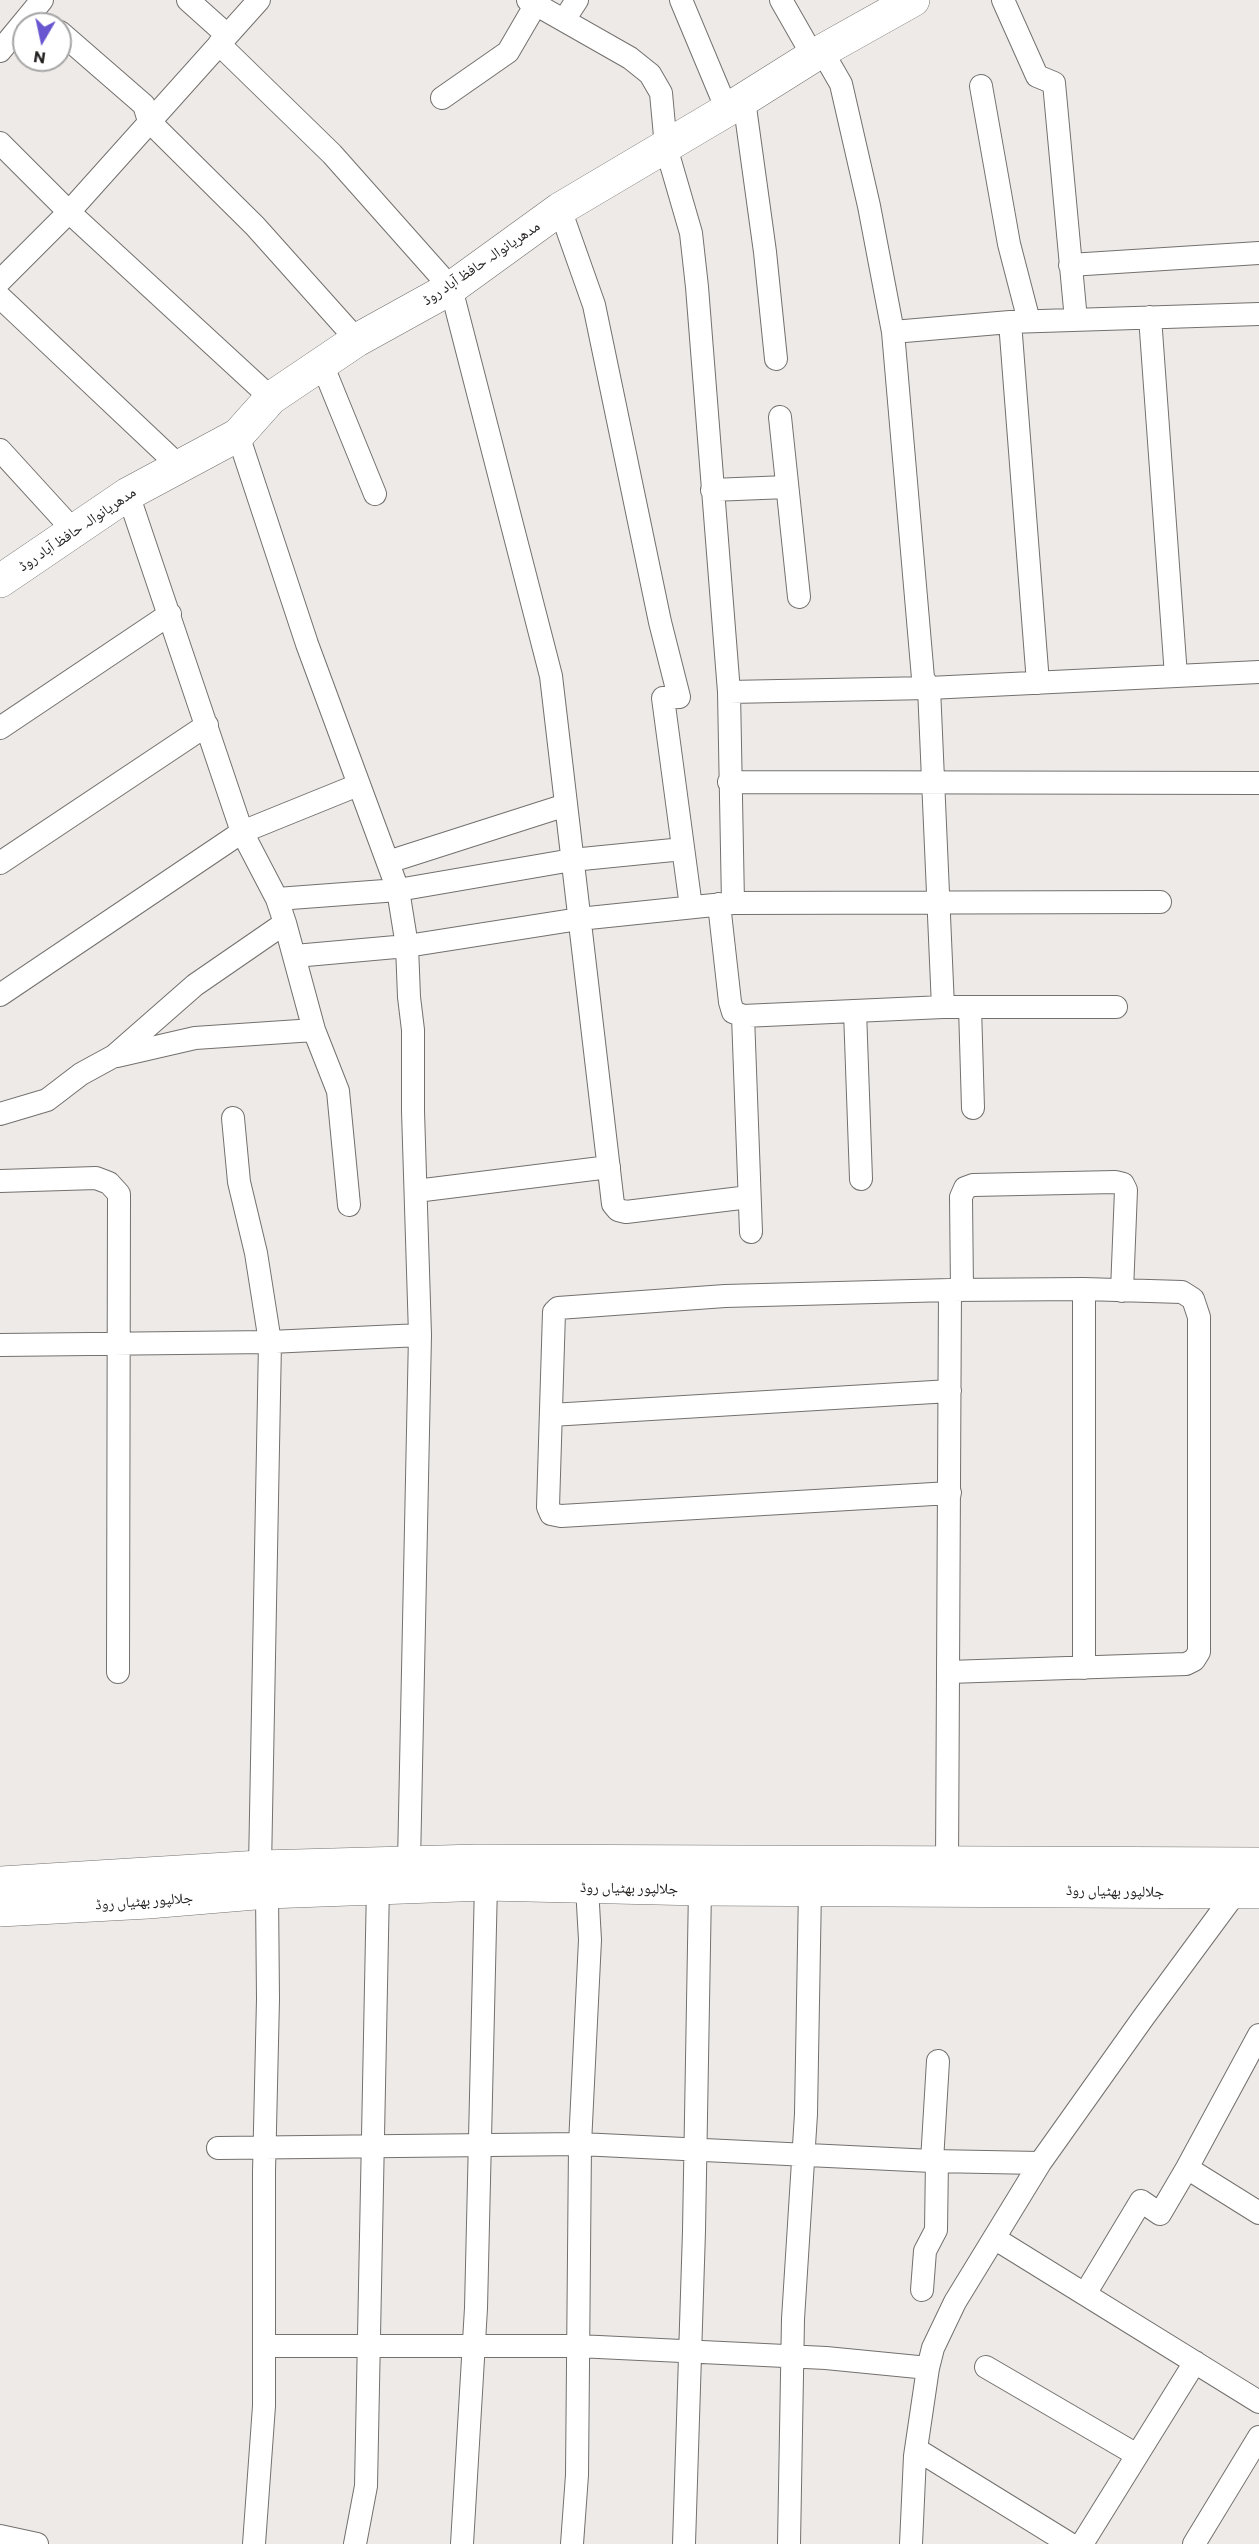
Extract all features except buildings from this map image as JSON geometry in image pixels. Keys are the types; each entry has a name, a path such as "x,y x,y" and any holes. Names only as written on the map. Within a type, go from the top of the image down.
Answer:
{"main road":[{"name":"مدھریانوالہ حافظ آباد روڈ","path":"0,581 128,494 178,465 238,435 271,398 357,340 451,288 560,209 907,1"},
{"name":"جلالپور بھٹیاں روڈ","path":"0,1910 148,1902 263,1879 409,1863 579,1861 947,1865 1259,1864"},
{"name":"جلالپور بھٹیاں روڈ","path":"0,1883 263,1879 378,1886 486,1884 700,1889 1247,1892"}],"street":[{"path":"188,0 332,154 451,288 551,676 613,1204 618,1210 626,1212 749,1197"},
{"path":"0,281 69,212 259,0"},
{"path":"564,20 577,0"},
{"path":"681,0 735,105 765,252 776,358"},
{"path":"781,0 841,84 869,206 893,332 923,678 929,688 944,1007"},
{"path":"1003,0 1037,76 1054,83 1076,320"},
{"path":"442,98 508,52 532,2 630,58 650,74 661,93 666,147 691,233 729,692 726,904 730,1002 733,1012 742,1016 944,1007 1116,1007"},
{"path":"0,51 33,3"},
{"path":"72,42 144,105 149,121 255,226 357,340"},
{"path":"981,86 1009,244 1019,322 1038,683"},
{"path":"0,143 69,212 271,398"},
{"path":"560,209 594,305 660,622 679,697 663,698 692,907"},
{"path":"1071,265 1259,254"},
{"path":"0,297 178,465"},
{"path":"893,332 1019,322 1150,317 1258,321"},
{"path":"1150,317 1176,676"},
{"path":"322,364 375,494"},
{"path":"780,417 799,597"},
{"path":"238,435 307,644 398,890 407,946 413,1030 420,1335 409,1863"},
{"path":"0,450 74,531"},
{"path":"712,490 787,487"},
{"path":"128,494 242,832 277,899 315,1030 338,1091 349,1205"},
{"path":"0,728 170,614"},
{"path":"729,692 929,688 1259,672"},
{"path":"0,863 207,725"},
{"path":"729,782 1259,783"},
{"path":"0,995 242,832 358,785"},
{"path":"388,862 566,805"},
{"path":"277,899 398,890 572,860 683,849"},
{"path":"295,957 407,946 579,920 726,904 1160,902"},
{"path":"0,1114 47,1100 81,1074 114,1056 195,986 285,923"},
{"path":"970,1007 973,1107"},
{"path":"855,1011 861,1179"},
{"path":"742,1016 751,1232"},
{"path":"114,1056 195,1038 315,1030"},
{"path":"233,1118 239,1182 256,1253 270,1342 263,1879 268,1999 264,2406 254,2544"},
{"path":"416,1191 609,1167"},
{"path":"0,1181 96,1178 109,1183 119,1194 118,1672"},
{"path":"947,1865 950,1391 961,1197 965,1188 974,1185 1115,1182 1123,1184 1126,1190 1122,1291"},
{"path":"1083,1289 1084,1668"},
{"path":"949,1672 1186,1664 1194,1660 1199,1652 1199,1317 1193,1299 1182,1292 1083,1289 956,1290 725,1296 558,1308 554,1312 548,1507 551,1515 950,1493"},
{"path":"0,1345 270,1342 420,1335"},
{"path":"551,1415 950,1391"},
{"path":"462,2544 474,2346 486,1884"},
{"path":"354,2544 366,2486 378,1886"},
{"path":"572,2544 577,2475 580,2144 590,1940 587,1887"},
{"path":"684,2544 696,2149 700,1889"},
{"path":"789,2544 792,2356 803,2154 810,1889"},
{"path":"911,2544 916,2449 928,2368 933,2348 955,2302 1040,2163 1143,2018 1247,1892"},
{"path":"1086,2294 1141,2201 1160,2214 1188,2168 1259,2035"},
{"path":"922,2290 925,2251 936,2230 935,2160 938,2061"},
{"path":"218,2148 580,2144 1040,2163"},
{"path":"1188,2168 1259,2213"},
{"path":"994,2238 1259,2402"},
{"path":"264,2346 578,2346 792,2356 928,2368"},
{"path":"1082,2544 1195,2362"},
{"path":"986,2367 1137,2455"},
{"path":"1194,2544 1259,2437"},
{"path":"916,2449 1047,2538 1070,2544"},
{"path":"0,2536 38,2544"}]}
